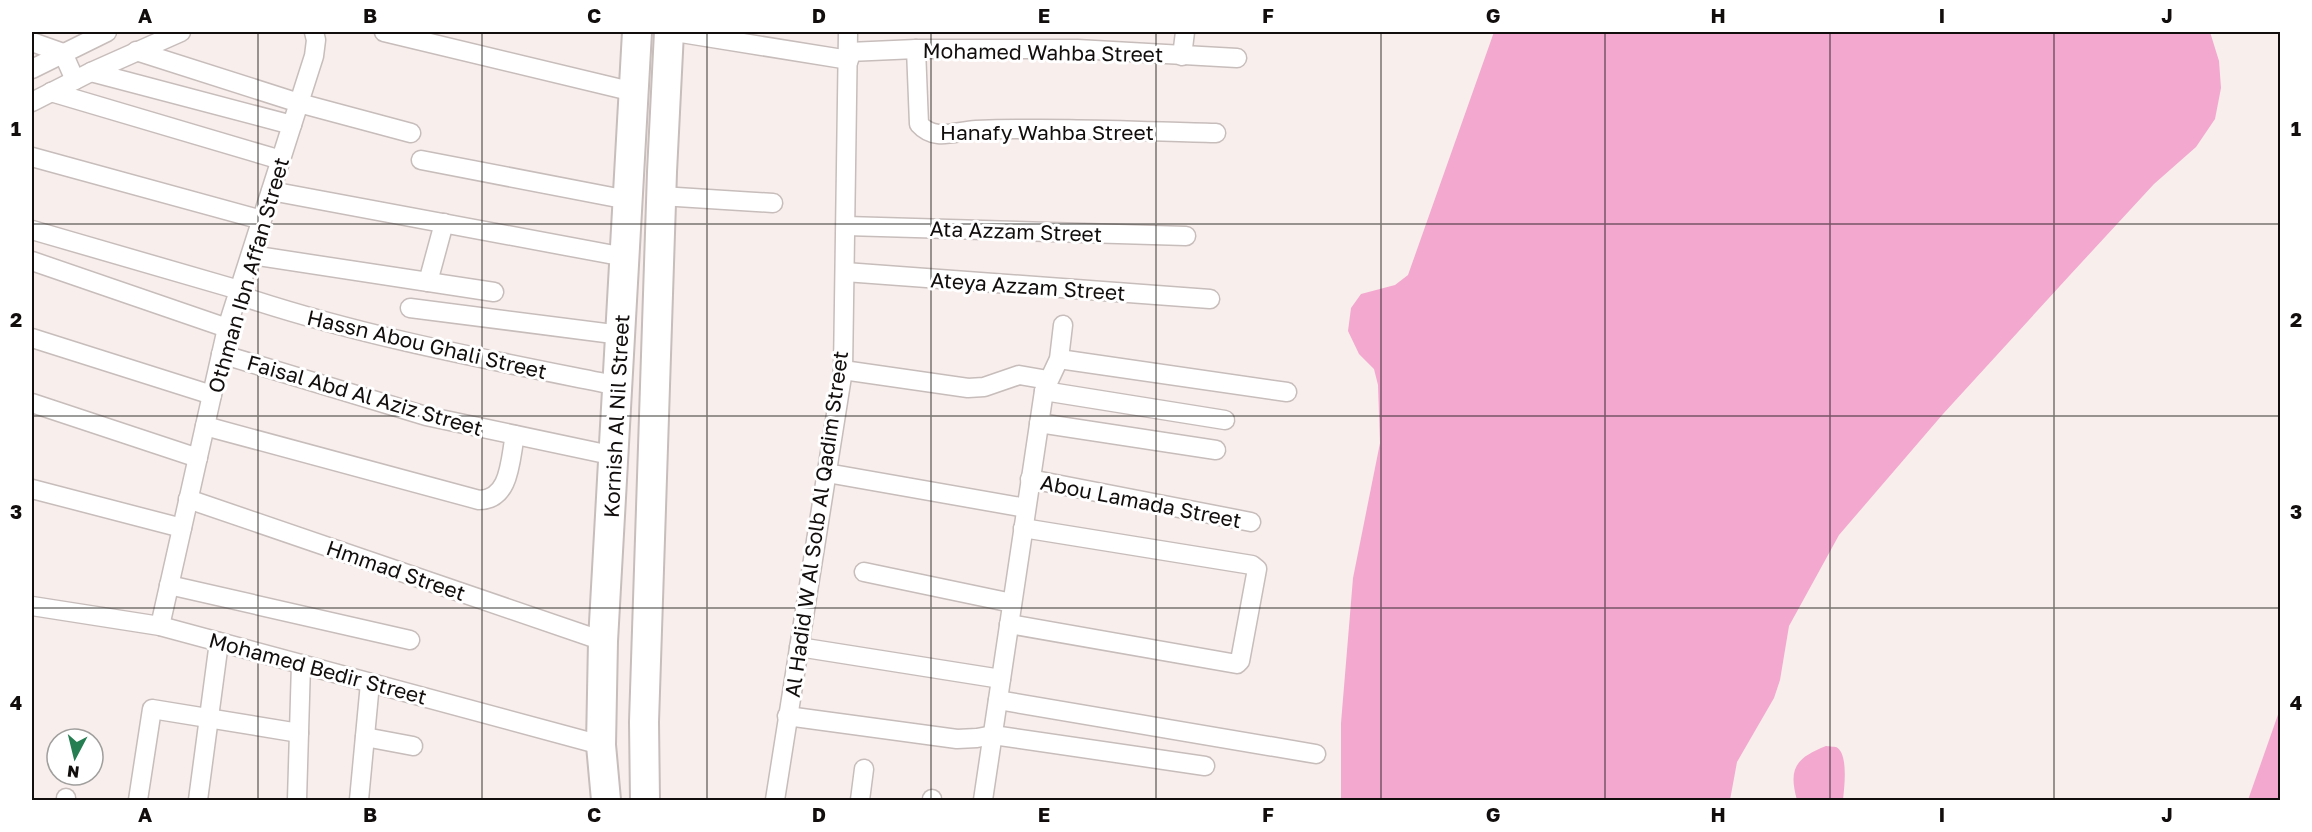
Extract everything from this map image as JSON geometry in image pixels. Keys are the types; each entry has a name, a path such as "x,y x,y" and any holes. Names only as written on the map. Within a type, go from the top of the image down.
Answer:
{"highway":[{"name":"Kornish Al Nil Street","path":"606,801 601,745 603,641 637,32"},
{"name":"Kornish Al Nil Street","path":"645,801 644,722 669,32"},
{"path":"630,170 662,184"}],"street":[{"path":"32,69 107,32"},
{"path":"32,102 136,51 181,32"},
{"name":"Othman Ibn Affan Street","path":"160,626 227,328 314,56 316,40 314,32"},
{"path":"384,32 634,92"},
{"name":"Mohamed Wahba Street","path":"675,32 849,56 916,49 1077,49 1237,58"},
{"name":"Al Hadid W Al Solb Al Qadim Street","path":"775,801 843,370 848,32"},
{"path":"1182,56 1185,32"},
{"path":"32,42 63,53 83,76 292,125"},
{"name":"Hanafy Wahba Street","path":"916,49 920,124 932,134 1011,129 1216,133"},
{"path":"136,51 299,103 411,133"},
{"path":"51,92 281,160"},
{"path":"32,157 262,220"},
{"path":"421,160 628,200"},
{"path":"662,184 773,203"},
{"path":"271,190 625,257"},
{"path":"428,282 444,223"},
{"name":"Ata Azzam Street","path":"846,226 1186,236"},
{"name":"Hassn Abou Ghali Street","path":"32,230 239,292 286,311 382,338 619,386"},
{"path":"250,255 494,292"},
{"path":"32,261 227,328"},
{"name":"Ateya Azzam Street","path":"845,272 1210,299"},
{"path":"410,308 621,335"},
{"path":"983,801 1039,423 1046,386 1059,359 1063,325"},
{"path":"32,338 212,395"},
{"name":"Faisal Abd Al Aziz Street","path":"221,354 426,416 615,456"},
{"path":"1059,359 1287,392"},
{"path":"843,370 968,388 984,387 1019,375 1046,386 1225,420"},
{"path":"32,404 198,458"},
{"path":"1039,423 1216,450"},
{"path":"205,426 479,500 492,498 502,490 515,435"},
{"path":"826,473 1026,508"},
{"name":"Abou Lamada Street","path":"1030,479 1251,522"},
{"path":"32,489 182,528"},
{"name":"Hmmad Street","path":"188,499 603,641"},
{"path":"1009,624 1237,664 1240,661 1257,569 1252,565 1023,528"},
{"path":"864,572 1012,603"},
{"path":"169,585 410,640"},
{"name":"Mohamed Bedir Street","path":"32,606 160,626 601,745"},
{"path":"198,801 219,642"},
{"path":"799,647 1001,678"},
{"path":"297,801 301,664"},
{"path":"359,801 370,682"},
{"path":"998,700 1317,754"},
{"path":"138,801 152,709 299,733"},
{"path":"788,716 957,739 993,735 1205,766"},
{"path":"365,737 413,746"},
{"path":"860,801 864,769"}],"shaded area":[{"path":"1494,32 2210,32 2219,61 2221,88 2215,119 2196,147 2154,184 2070,275 1943,414 1839,535 1789,626 1780,680 1774,698 1737,762 1730,800 1341,800 1341,723 1353,578 1380,443 1378,385 1374,369 1359,354 1348,331 1351,308 1361,294 1395,285 1408,275"},
{"path":"2280,709 2280,800 2248,800"},
{"path":"1826,746 1836,747 1843,756 1845,772 1843,800 1797,800 1794,789 1794,772 1797,766 1808,755"}]}
